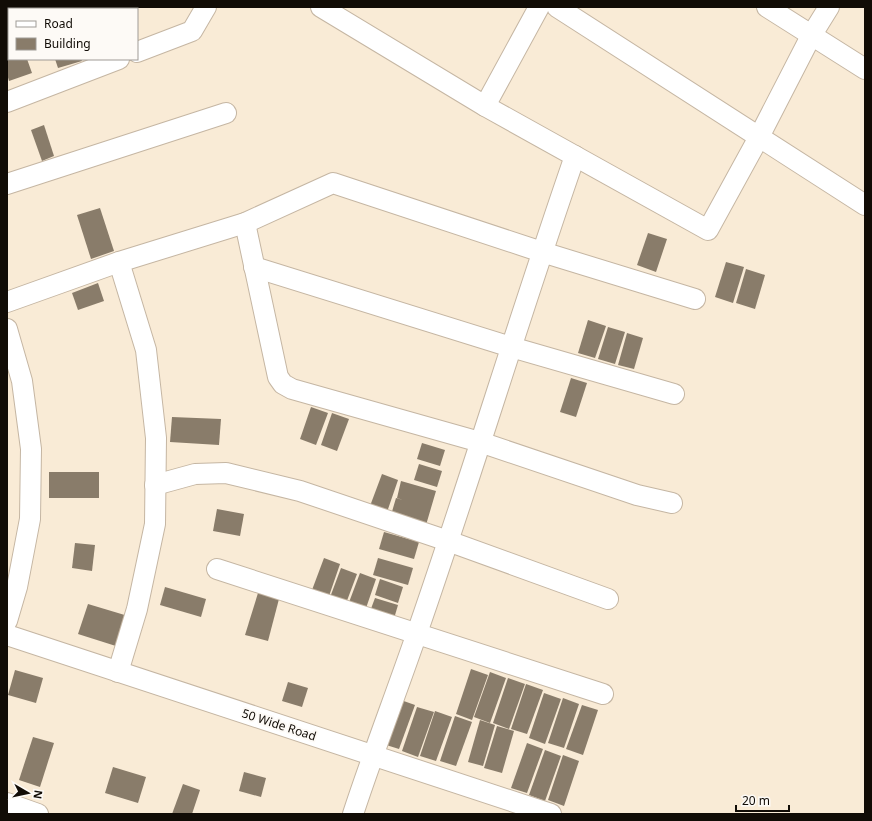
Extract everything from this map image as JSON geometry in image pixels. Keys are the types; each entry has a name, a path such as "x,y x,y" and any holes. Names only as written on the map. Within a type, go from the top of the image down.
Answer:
{"street":[{"path":"138,52 192,31 206,7"},
{"path":"321,7 485,106 708,230 759,137 811,36 828,7"},
{"path":"485,106 539,7"},
{"path":"557,7 865,205"},
{"path":"766,7 865,69"},
{"path":"7,102 116,60"},
{"path":"7,184 226,113"},
{"path":"353,814 372,755 417,634 542,252 575,156"},
{"path":"7,302 119,262 246,223 333,183 542,252 695,299"},
{"path":"246,223 278,377 283,384 292,389 480,442 637,495 672,503"},
{"path":"118,672 137,608 155,524 156,438 146,350 119,262"},
{"path":"254,267 511,347 674,394"},
{"path":"7,329 22,381 31,449 30,519 16,587 7,621"},
{"path":"155,485 195,474 226,473 300,491 448,541 608,599"},
{"path":"217,569 603,694"},
{"name":"50 Wide Road","path":"7,635 551,814"},
{"path":"7,803 38,814"}],"building":[{"path":"7,51 8,60 27,60 32,73 9,81 7,74"},
{"path":"55,60 82,61 58,68"},
{"path":"44,125 54,156 42,161 31,130"},
{"path":"100,208 114,251 91,259 77,215"},
{"path":"648,233 667,239 656,272 637,265"},
{"path":"726,262 744,267 733,303 715,297"},
{"path":"746,269 765,275 755,309 736,303"},
{"path":"98,283 104,301 78,310 72,293"},
{"path":"588,320 606,326 595,358 578,353"},
{"path":"608,327 625,332 615,364 598,359"},
{"path":"627,333 643,338 634,369 618,365"},
{"path":"571,378 587,383 576,417 560,412"},
{"path":"311,407 328,413 316,445 300,439"},
{"path":"332,413 349,419 337,451 321,445"},
{"path":"172,417 221,419 219,445 170,442"},
{"path":"422,443 445,450 440,466 417,459"},
{"path":"419,464 442,471 437,487 414,480"},
{"path":"49,472 99,472 99,498 49,498"},
{"path":"382,474 398,480 387,512 370,506"},
{"path":"401,481 436,491 426,525 391,515 396,498 403,500 397,498"},
{"path":"217,509 244,514 240,536 213,531"},
{"path":"384,532 419,542 414,559 379,549"},
{"path":"75,543 95,545 92,571 72,568"},
{"path":"324,558 340,564 329,596 312,590"},
{"path":"378,558 413,568 408,585 373,575"},
{"path":"341,568 357,574 345,606 329,600"},
{"path":"360,573 376,579 365,611 348,605"},
{"path":"380,579 403,587 398,603 375,595"},
{"path":"165,587 206,599 201,617 160,605"},
{"path":"258,593 279,599 268,641 245,635"},
{"path":"375,598 398,605 393,622 369,614"},
{"path":"88,604 128,616 119,647 78,634"},
{"path":"471,669 488,675 472,720 456,714"},
{"path":"15,670 43,678 36,703 8,695"},
{"path":"490,672 506,678 490,723 474,717"},
{"path":"508,678 525,684 509,729 493,723"},
{"path":"288,682 308,688 302,707 282,701"},
{"path":"526,684 543,690 527,734 511,729"},
{"path":"544,693 561,699 545,744 529,738"},
{"path":"563,698 579,704 564,748 548,743"},
{"path":"398,699 415,705 399,749 383,744"},
{"path":"582,705 598,710 583,755 566,749"},
{"path":"417,707 434,712 418,757 402,751"},
{"path":"435,711 452,717 436,761 420,756"},
{"path":"455,716 472,722 456,766 440,761"},
{"path":"480,720 495,725 483,766 468,762"},
{"path":"497,726 514,731 502,773 484,768"},
{"path":"33,737 54,743 40,787 19,780"},
{"path":"527,743 543,749 527,793 511,788"},
{"path":"545,750 561,756 545,801 529,795"},
{"path":"563,755 579,761 564,806 548,800"},
{"path":"113,767 146,777 138,803 105,793"},
{"path":"244,772 266,778 261,797 239,791"},
{"path":"183,784 200,790 192,814 172,814"}]}
